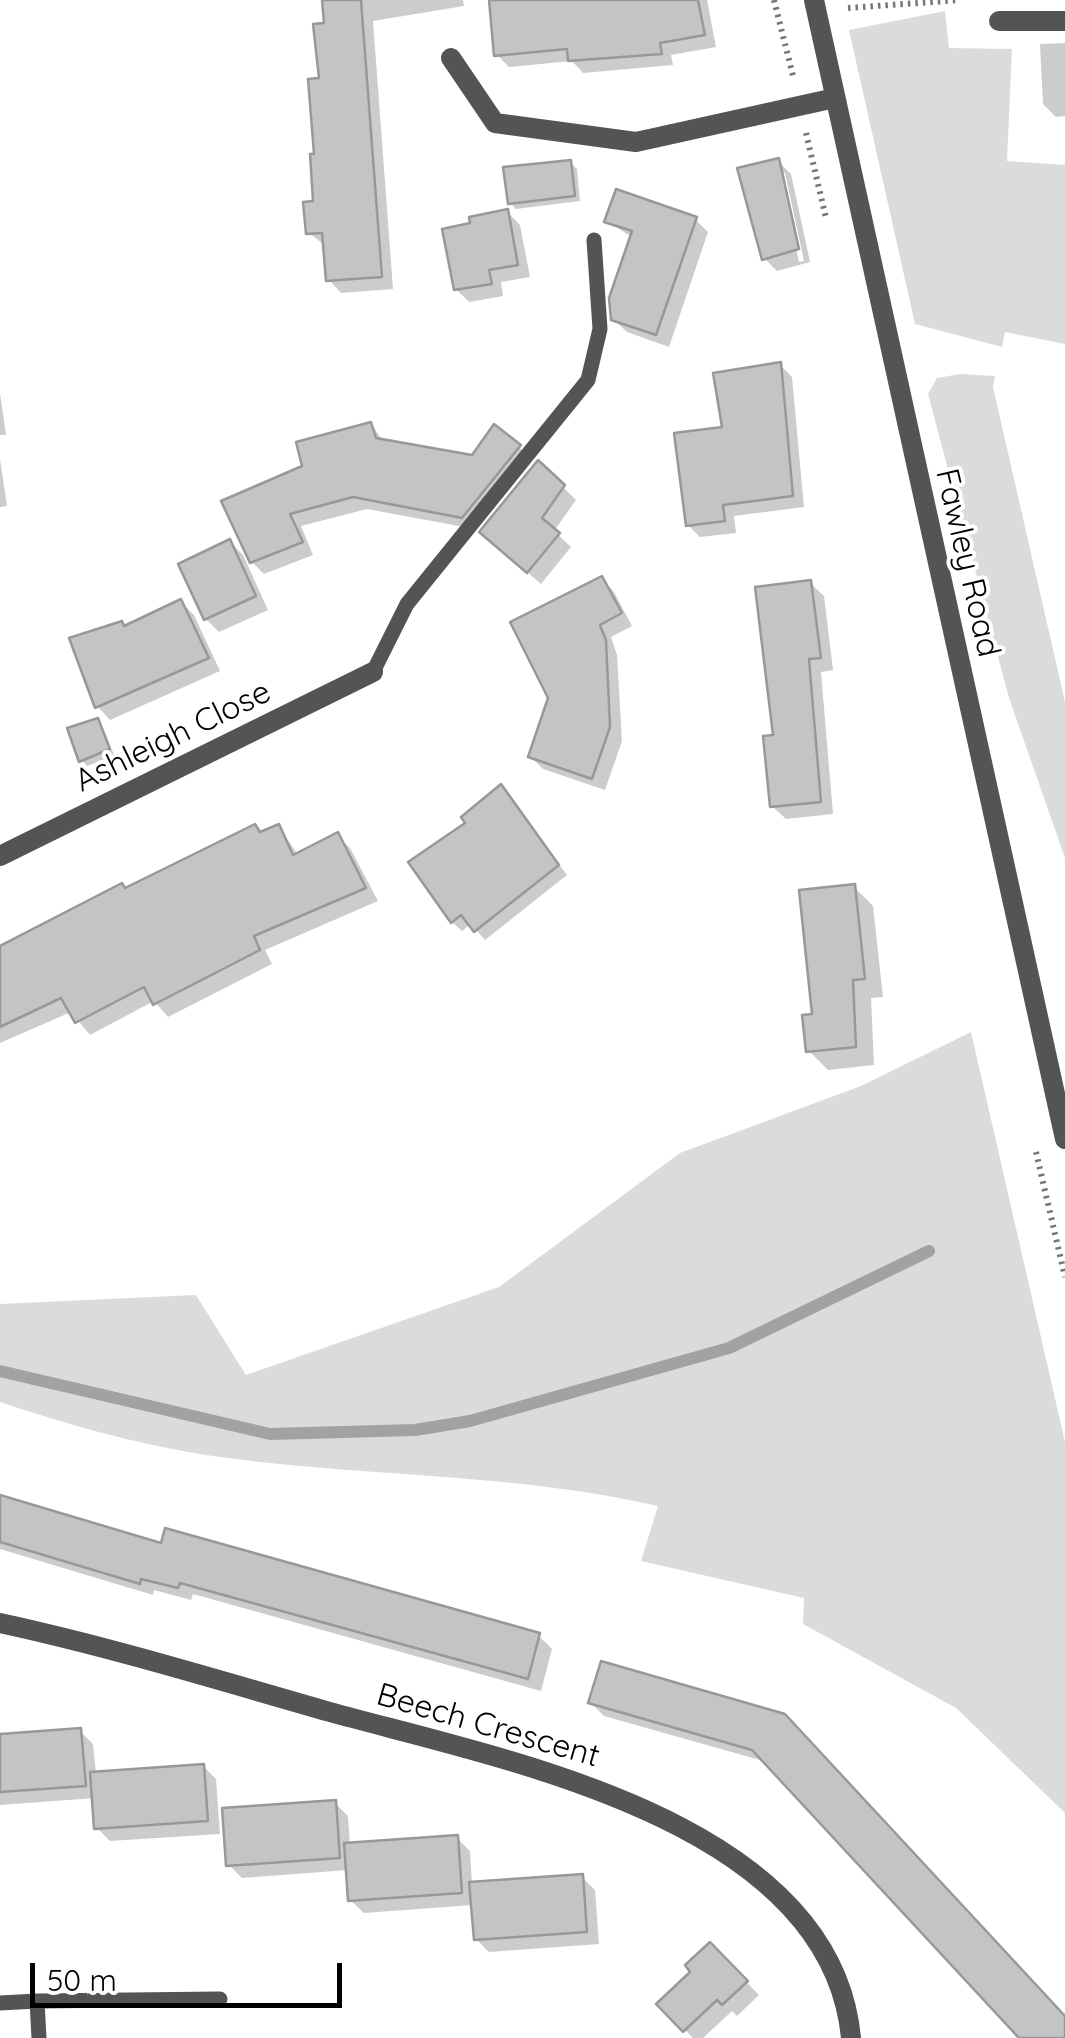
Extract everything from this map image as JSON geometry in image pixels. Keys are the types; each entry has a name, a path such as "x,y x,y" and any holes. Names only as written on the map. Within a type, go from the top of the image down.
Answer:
{"street":[{"name":"Fawley Road","path":"815,5 1065,1139"},
{"path":"999,21 1065,20"},
{"path":"452,58 496,123 636,142 835,98"},
{"name":"Ashleigh Close","path":"0,856 373,672"},
{"name":"Beech Crescent","path":"0,1623 537,1768 672,1821 725,1855 801,1922 838,1981 851,2038"}],"lane":[{"path":"373,672 407,604 588,380 600,329 594,240"},
{"path":"0,2003 220,1999"},
{"path":"37,2001 39,2038"}],"path":[{"path":"815,5 960,0"}],"shaded area":[{"path":"945,11 949,48 1012,49 1007,161 1065,165 1065,344 1005,332 1002,347 915,324 849,30"},
{"path":"960,374 995,376 993,387 1065,702 1065,858 1009,698 928,394 937,378"},
{"path":"971,1032 1065,1442 1065,1813 956,1708 803,1624 804,1598 641,1561 658,1506 553,1488 206,1455 116,1436 0,1402 0,1304 196,1295 246,1375 499,1287 680,1153 861,1086"}],"building":[{"path":"322,0 361,0 382,277 326,281 322,233 306,234 303,202 313,201 310,154 314,154 308,79 319,78 313,24 324,23"},
{"path":"489,0 698,0 705,35 660,43 662,54 568,61 567,49 494,56"},
{"path":"779,158 799,249 762,260 737,168"},
{"path":"571,160 575,196 508,204 503,167"},
{"path":"616,189 697,217 656,335 611,320 609,298 632,231 604,222"},
{"path":"508,209 518,265 489,270 492,284 454,290 442,229 470,223 469,217"},
{"path":"781,362 793,496 723,505 725,521 686,526 674,433 722,427 713,373"},
{"path":"371,422 376,438 472,455 494,424 521,445 462,518 353,497 290,514 303,542 250,563 221,501 302,466 296,442"},
{"path":"538,460 565,485 542,518 560,533 527,573 479,532"},
{"path":"230,539 256,596 204,620 178,564"},
{"path":"602,576 622,613 600,625 606,640 610,727 592,779 528,757 548,698 510,622"},
{"path":"811,580 821,658 809,659 821,802 770,807 763,736 773,735 755,587"},
{"path":"181,599 209,658 95,708 69,638 122,621 124,626"},
{"path":"98,718 110,749 79,762 67,728"},
{"path":"501,784 559,865 474,932 461,915 451,923 408,862 465,823 461,817"},
{"path":"255,824 260,832 279,824 293,855 338,832 366,888 254,936 260,950 153,1005 144,987 75,1023 61,998 0,1027 0,946 122,883 125,888"},
{"path":"855,884 865,979 853,980 856,1047 806,1052 802,1015 812,1014 799,890"},
{"path":"0,1495 161,1543 165,1528 540,1633 528,1679 180,1583 178,1588 141,1579 140,1584 0,1542"},
{"path":"601,1661 785,1714 1065,2016 1065,2038 1019,2038 752,1750 588,1703"},
{"path":"81,1728 86,1786 0,1792 0,1734"},
{"path":"204,1764 208,1821 94,1829 90,1772"},
{"path":"336,1800 340,1858 226,1866 222,1808"},
{"path":"458,1835 462,1893 348,1901 344,1843"},
{"path":"583,1874 587,1932 474,1940 469,1882"},
{"path":"710,1942 748,1981 722,2005 717,2000 683,2032 656,2004 690,1972 685,1965"}],"waterway":[{"path":"0,1371 270,1434 415,1430 470,1421 729,1348 929,1251"}]}
